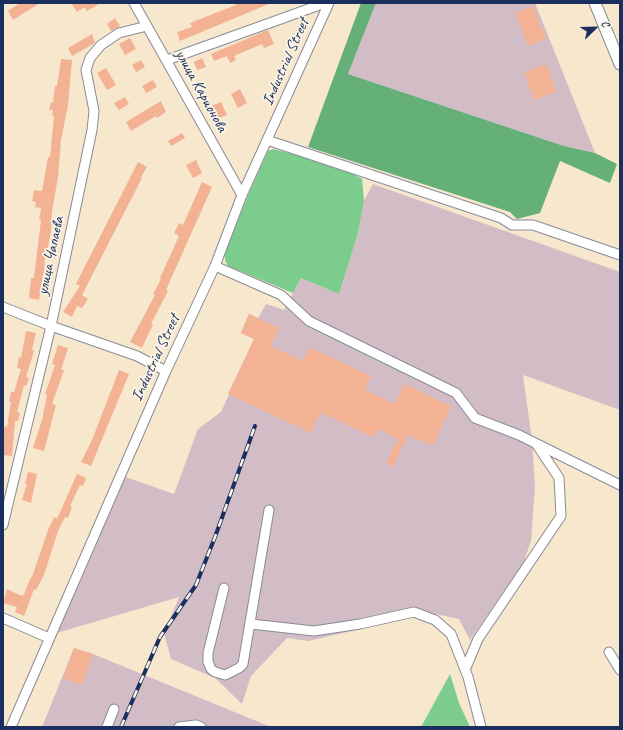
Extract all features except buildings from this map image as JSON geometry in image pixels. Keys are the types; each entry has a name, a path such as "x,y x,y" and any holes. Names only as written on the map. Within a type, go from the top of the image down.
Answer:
{"main road":[{"path":"595,3 620,64"}],"street":[{"name":"улица Карионова","path":"134,3 242,195"},
{"path":"167,60 325,3"},
{"name":"Industrial Street","path":"11,727 166,371 215,266 242,195 329,3"},
{"name":"улица Чапаева","path":"3,525 52,326 92,130 94,111 86,70 90,58 101,45 119,33 147,26"},
{"path":"267,140 501,218 512,225 533,225 620,255"},
{"path":"215,266 281,295 309,321 456,393 475,418 536,444 620,485"},
{"path":"3,307 137,356 166,371"},
{"path":"465,670 478,640 561,516 559,478 536,444"},
{"path":"224,588 208,654 211,668 215,672 220,674 229,674 243,664 251,624 269,510"},
{"path":"251,624 314,631 360,624 414,612 435,620 451,634 465,670 480,727"},
{"path":"3,618 49,638"},
{"path":"608,652 620,670"},
{"path":"107,727 114,709"},
{"path":"179,727 196,725 200,727"}],"shaded area":[{"path":"376,3 535,3 595,153 564,146 348,74"},
{"path":"373,184 620,272 620,410 523,375 532,440 535,487 531,541 523,564 470,640 459,619 431,613 308,641 287,638 251,676 242,704 215,678 171,659 164,633 179,597 50,635 120,475 174,494 198,429 221,412 254,339 241,333 249,314 258,318 266,304 284,310 301,278 339,294 358,233 364,201"},
{"path":"74,648 93,654 271,727 42,727"}],"green space":[{"path":"361,3 376,3 348,74 564,146 595,153 617,164 610,183 560,161 540,213 517,219 510,212 308,147"},
{"path":"273,149 337,165 362,179 364,201 358,233 339,294 301,278 293,293 228,266 225,260 225,252 249,193 268,151"},
{"path":"450,674 459,703 470,727 421,727"}],"railway":[{"path":"121,727 160,637 196,585 255,426"}]}
